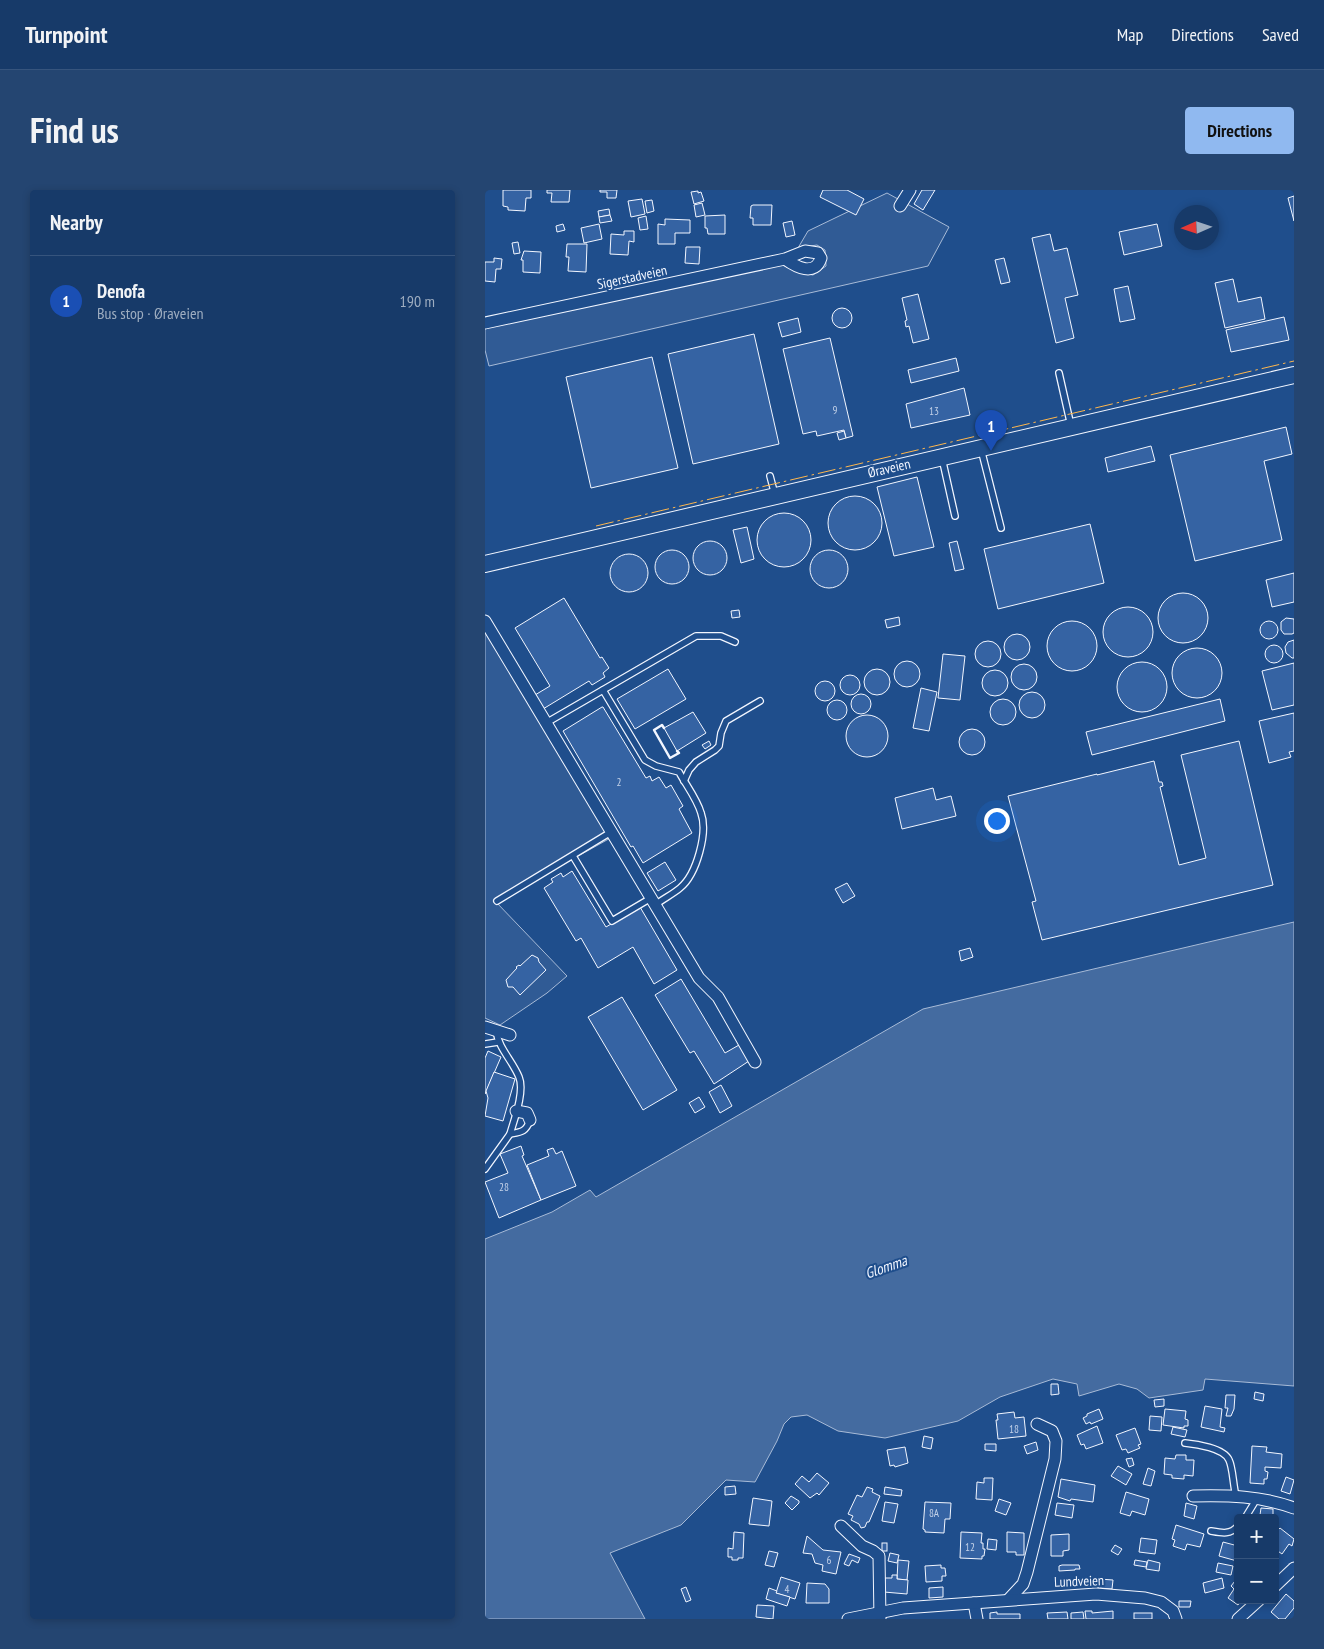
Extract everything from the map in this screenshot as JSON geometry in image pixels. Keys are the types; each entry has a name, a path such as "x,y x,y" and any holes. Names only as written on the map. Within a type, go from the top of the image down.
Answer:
{"street":[{"path":"900,206 910,190"},
{"name":"Sigerstadveien","path":"485,323 785,259"},
{"name":"Øraveien","path":"485,564 1294,375"},
{"path":"485,621 699,978 717,997 755,1062"},
{"path":"493,1033 510,1035"},
{"path":"516,1111 520,1110 527,1113 530,1120"},
{"path":"1009,1599 1023,1584 1027,1572 1055,1459 1056,1441 1052,1431 1037,1424"},
{"path":"1193,1496 1236,1496 1294,1508"},
{"path":"841,1526 861,1546 879,1556 880,1616"},
{"path":"1279,1582 1294,1568"},
{"name":"Lundveien","path":"848,1619 880,1616 903,1608 1096,1594 1145,1598 1161,1602 1173,1611 1176,1619"},
{"path":"974,1603 977,1619"},
{"path":"1238,1619 1255,1604"}],"lane":[{"path":"1059,373 1071,426"},
{"path":"980,447 1001,528"},
{"path":"941,456 955,516"},
{"path":"770,476 775,495"},
{"path":"546,724 696,636 721,636 735,642"},
{"path":"573,856 612,921 682,887 696,862 701,844 703,820 701,810 685,781 679,772 656,766 645,760 603,690"},
{"path":"685,781 689,770 696,762 719,746 721,733 726,721 760,701"},
{"path":"497,901 611,832"},
{"path":"485,1044 493,1033 520,1079 521,1093 510,1134 485,1170"},
{"path":"510,1134 521,1132 528,1128 530,1120"},
{"path":"1185,1443 1208,1447 1227,1456 1236,1496"},
{"path":"1247,1514 1256,1500"},
{"path":"1211,1531 1229,1533 1234,1530"}],"shaded area":[{"path":"887,193 949,227 928,266 489,366 485,350 485,328 780,264 797,272 813,275 826,266 825,250 817,245 798,248 808,231"},
{"path":"485,620 614,836 496,902 567,976 547,993 500,1025 485,1018"}],"water":[{"name":"Glomma","path":"1294,922 1294,1386 1205,1379 1203,1390 1149,1398 1137,1389 1119,1384 1079,1396 1077,1384 1053,1379 1000,1397 958,1421 885,1438 838,1431 807,1415 791,1417 784,1424 755,1482 726,1480 681,1525 610,1553 645,1619 485,1619 485,1239 552,1212 590,1190 596,1197 923,1009"}],"building":[{"path":"503,190 531,190 531,198 526,198 525,211 508,210 508,207 503,206"},
{"path":"547,190 570,190 569,202 551,202 552,193 547,193"},
{"path":"600,190 617,190 616,198 607,198 607,192 600,192"},
{"path":"823,190 847,190 864,199 856,215 820,197"},
{"path":"922,190 935,190 923,210 914,204"},
{"path":"698,191 698,193 701,192 704,201 694,204 691,192"},
{"path":"1294,196 1294,221 1288,198"},
{"path":"642,199 645,214 631,217 628,201"},
{"path":"652,200 654,211 647,213 645,201"},
{"path":"702,203 705,215 696,217 694,205"},
{"path":"772,205 771,225 753,225 753,218 750,218 751,206"},
{"path":"609,209 610,215 599,217 598,211"},
{"path":"610,215 612,221 600,223 599,217"},
{"path":"725,215 725,234 708,234 707,228 705,228 705,216"},
{"path":"646,216 648,229 640,230 638,218"},
{"path":"665,219 690,220 690,233 675,233 675,244 658,244 658,224 665,225"},
{"path":"792,221 795,235 786,237 783,223"},
{"path":"563,224 565,230 557,232 556,226"},
{"path":"599,224 602,239 584,243 581,228"},
{"path":"1157,224 1162,246 1124,255 1119,232"},
{"path":"624,231 634,231 634,242 629,241 628,255 610,254 611,234 624,235"},
{"path":"1050,234 1054,251 1067,248 1078,295 1065,298 1074,338 1056,343 1032,238"},
{"path":"518,242 520,253 514,254 512,243"},
{"path":"567,244 587,244 586,272 568,271 569,257 566,257"},
{"path":"686,247 700,247 699,264 685,263"},
{"path":"524,251 541,252 540,273 523,272 523,260 521,260"},
{"path":"494,258 502,259 501,269 496,269 495,282 485,281 485,262 494,262"},
{"path":"1004,258 1010,282 1001,284 995,260"},
{"path":"1233,279 1238,302 1261,297 1265,319 1225,328 1215,283"},
{"path":"1128,286 1135,319 1120,322 1114,289"},
{"path":"918,294 929,339 913,343 909,326 906,327 905,321 907,320 902,298"},
{"path":"842,308 849,311 852,318 849,325 842,328 835,325 832,318 835,311"},
{"path":"1284,317 1289,340 1231,352 1226,330"},
{"path":"798,318 801,332 782,337 778,323"},
{"path":"754,334 779,444 693,464 668,354"},
{"path":"830,338 853,436 846,438 844,430 817,436 816,431 803,434 783,349"},
{"path":"652,357 678,468 591,488 566,377"},
{"path":"956,358 959,371 911,383 908,370"},
{"path":"964,388 970,415 911,428 906,404"},
{"path":"1286,427 1292,454 1264,461 1282,540 1195,561 1170,455"},
{"path":"844,431 846,438 839,440 837,433"},
{"path":"1151,446 1155,461 1108,472 1105,458"},
{"path":"917,477 934,547 894,556 877,487"},
{"path":"850,496 860,496 870,500 878,508 882,523 878,538 870,546 860,550 850,550 840,546 832,538 828,528 828,518 832,508 840,500"},
{"path":"779,513 789,513 799,517 807,525 811,540 807,555 799,563 789,567 779,567 769,563 761,555 757,545 757,535 761,525 769,517"},
{"path":"1090,524 1104,583 998,609 984,549"},
{"path":"747,527 754,559 741,563 733,530"},
{"path":"710,541 722,546 727,558 722,570 710,575 698,570 693,558 698,546"},
{"path":"957,541 964,569 955,571 949,543"},
{"path":"672,550 684,555 689,567 684,579 672,584 660,579 655,567 660,555"},
{"path":"829,550 843,555 848,569 843,583 829,588 815,583 810,569 815,555"},
{"path":"629,554 643,559 648,573 643,587 629,592 615,587 610,573 615,559"},
{"path":"1294,573 1294,602 1272,607 1266,580"},
{"path":"1183,593 1201,600 1208,618 1201,636 1183,643 1165,636 1158,618 1165,600"},
{"path":"564,598 600,658 602,657 609,668 603,673 605,677 592,685 589,681 543,709 535,695 550,686 515,628"},
{"path":"1128,607 1146,614 1153,632 1146,650 1128,657 1110,650 1103,632 1110,614"},
{"path":"739,610 740,617 732,618 731,611"},
{"path":"899,617 900,625 887,628 885,620"},
{"path":"1286,618 1294,619 1294,633 1292,634 1284,634 1281,630 1281,622"},
{"path":"1072,621 1090,628 1097,646 1090,664 1072,671 1054,664 1047,646 1054,628"},
{"path":"1269,621 1275,624 1278,630 1275,636 1269,639 1263,636 1260,630 1263,624"},
{"path":"1017,634 1026,638 1030,647 1026,656 1017,660 1008,656 1004,647 1008,638"},
{"path":"1294,640 1294,658 1292,658 1286,653 1285,647 1288,642"},
{"path":"988,641 997,645 1001,654 997,663 988,667 979,663 975,654 979,645"},
{"path":"1274,645 1280,648 1283,654 1280,660 1274,663 1268,660 1265,654 1268,648"},
{"path":"1197,648 1215,655 1222,673 1215,691 1197,698 1179,691 1172,673 1179,655"},
{"path":"943,654 965,656 960,700 938,698"},
{"path":"907,661 916,665 920,674 916,683 907,687 898,683 894,674 898,665"},
{"path":"1142,662 1160,669 1167,687 1160,705 1142,712 1124,705 1117,687 1124,669"},
{"path":"1294,663 1294,705 1272,710 1262,671"},
{"path":"1024,664 1033,668 1037,677 1033,686 1024,690 1015,686 1011,677 1015,668"},
{"path":"668,669 686,699 635,729 617,699"},
{"path":"877,669 886,673 890,682 886,691 877,695 868,691 864,682 868,673"},
{"path":"995,670 1004,674 1008,683 1004,692 995,696 986,692 982,683 986,674"},
{"path":"850,675 857,678 860,685 857,692 850,695 843,692 840,685 843,678"},
{"path":"825,681 832,684 835,691 832,698 825,701 818,698 815,691 818,684"},
{"path":"921,688 937,692 929,731 913,728"},
{"path":"1032,692 1041,696 1045,705 1041,714 1032,718 1023,714 1019,705 1023,696"},
{"path":"861,694 868,697 871,704 868,711 861,714 854,711 851,704 854,697"},
{"path":"1003,699 1012,703 1016,712 1012,721 1003,725 994,721 990,712 994,703"},
{"path":"1220,699 1225,721 1092,755 1086,732"},
{"path":"837,700 844,703 847,710 844,717 837,720 830,717 827,710 830,703"},
{"path":"602,707 646,778 650,776 652,781 659,777 666,788 671,785 683,806 679,809 692,833 643,863 633,846 631,847 563,731"},
{"path":"693,712 706,733 677,751 664,728"},
{"path":"1294,713 1294,751 1289,752 1291,757 1269,763 1259,721"},
{"path":"871,715 879,718 885,724 888,736 885,748 879,754 863,757 855,754 849,748 846,732 849,724 855,718"},
{"path":"972,729 981,733 985,742 981,751 972,755 963,751 959,742 963,733"},
{"path":"709,741 711,745 705,749 702,745"},
{"path":"1239,741 1273,885 1042,940 1032,902 1036,901 1008,796 1154,761 1159,782 1162,782 1163,786 1160,787 1179,865 1206,858 1181,755"},
{"path":"933,788 936,800 951,796 956,816 902,829 895,798"},
{"path":"665,862 676,880 658,891 647,873"},
{"path":"572,871 606,927 640,907 677,970 654,984 633,947 598,968 581,938 576,941 544,888 553,882 551,879 561,873 563,877"},
{"path":"847,883 855,896 843,903 835,889"},
{"path":"970,948 973,957 961,961 959,951"},
{"path":"532,955 538,958 546,970 520,995 513,987 508,987 506,980 516,967 520,966"},
{"path":"681,979 725,1053 739,1045 749,1061 714,1084 694,1051 690,1053 655,995"},
{"path":"622,997 677,1090 643,1110 588,1017"},
{"path":"488,1051 501,1057 485,1094 485,1058"},
{"path":"494,1072 515,1079 503,1121 485,1116 488,1098 486,1091"},
{"path":"721,1085 732,1106 720,1113 709,1092"},
{"path":"699,1097 705,1107 695,1113 689,1103"},
{"path":"521,1146 524,1155 522,1156 541,1200 499,1218 485,1182 508,1173 500,1154"},
{"path":"553,1148 556,1154 562,1151 576,1186 541,1200 527,1165 549,1156 547,1150"},
{"path":"1051,1384 1058,1384 1059,1394 1051,1395"},
{"path":"1255,1392 1264,1394 1263,1401 1254,1399"},
{"path":"1226,1395 1235,1395 1234,1409 1231,1416 1226,1416 1228,1408 1225,1408"},
{"path":"1164,1399 1164,1406 1155,1407 1154,1400"},
{"path":"1205,1406 1222,1409 1220,1427 1225,1428 1224,1432 1201,1427"},
{"path":"1099,1409 1103,1419 1086,1424 1083,1418 1087,1414"},
{"path":"1165,1409 1186,1411 1185,1419 1188,1420 1188,1426 1184,1426 1184,1428 1163,1425"},
{"path":"1014,1412 1015,1418 1024,1417 1026,1436 998,1439 997,1414"},
{"path":"1150,1416 1162,1417 1161,1431 1149,1430"},
{"path":"1097,1426 1103,1443 1086,1449 1084,1444 1081,1445 1077,1435"},
{"path":"1173,1427 1187,1430 1185,1437 1171,1434"},
{"path":"1135,1428 1141,1444 1138,1445 1140,1448 1128,1453 1126,1449 1122,1450 1116,1435"},
{"path":"924,1436 933,1438 931,1449 922,1447"},
{"path":"1036,1442 1038,1450 1027,1454 1024,1446"},
{"path":"985,1444 996,1444 996,1451 985,1450"},
{"path":"1252,1446 1267,1447 1266,1452 1282,1454 1281,1468 1265,1467 1265,1471 1268,1472 1267,1479 1264,1479 1264,1484 1250,1483"},
{"path":"905,1447 908,1463 895,1467 894,1465 890,1466 887,1450"},
{"path":"1176,1455 1186,1455 1186,1460 1194,1460 1193,1476 1184,1475 1184,1479 1172,1478 1172,1475 1164,1474 1165,1458 1175,1459"},
{"path":"1132,1458 1134,1465 1129,1467 1126,1459"},
{"path":"1118,1466 1132,1474 1126,1485 1111,1476"},
{"path":"1148,1468 1155,1471 1151,1486 1143,1484"},
{"path":"817,1473 829,1483 819,1495 817,1493 810,1498 795,1484 802,1476 809,1482"},
{"path":"1286,1477 1294,1480 1290,1494 1281,1491"},
{"path":"984,1478 993,1478 992,1500 976,1499 977,1482 984,1483"},
{"path":"1061,1479 1095,1485 1093,1502 1071,1499 1070,1501 1058,1497"},
{"path":"735,1486 736,1494 725,1495 725,1487"},
{"path":"867,1487 873,1489 872,1492 880,1496 869,1522 867,1522 865,1527 861,1528 859,1524 851,1520 853,1516 848,1514 857,1495 862,1497"},
{"path":"885,1487 902,1490 901,1496 884,1494"},
{"path":"1126,1492 1149,1499 1145,1515 1132,1511 1130,1516 1120,1513"},
{"path":"791,1496 799,1501 792,1510 785,1503"},
{"path":"753,1498 772,1501 769,1526 749,1524"},
{"path":"999,1499 1011,1503 1006,1515 995,1511"},
{"path":"885,1502 898,1504 894,1523 882,1521"},
{"path":"925,1502 951,1503 950,1519 945,1519 944,1533 925,1532 923,1529"},
{"path":"1057,1503 1074,1505 1072,1518 1055,1515"},
{"path":"1186,1503 1197,1506 1194,1519 1184,1516"},
{"path":"1261,1508 1273,1509 1273,1514 1260,1514"},
{"path":"1176,1525 1204,1534 1200,1547 1187,1544 1185,1550 1173,1546 1175,1540 1172,1539"},
{"path":"1279,1529 1294,1539 1292,1546 1289,1544 1282,1554 1279,1552"},
{"path":"734,1532 744,1533 743,1558 738,1558 738,1560 732,1560 732,1557 728,1557 728,1548 733,1549"},
{"path":"961,1532 982,1533 981,1543 983,1543 983,1549 985,1549 982,1559 960,1558"},
{"path":"1007,1532 1024,1533 1024,1555 1016,1555 1016,1552 1007,1552"},
{"path":"1069,1534 1069,1550 1063,1551 1063,1556 1051,1556 1051,1535"},
{"path":"807,1536 823,1550 841,1552 836,1574 822,1571 823,1565 815,1563 812,1554 803,1553"},
{"path":"1141,1538 1157,1540 1155,1554 1139,1552"},
{"path":"988,1539 997,1540 996,1550 987,1549"},
{"path":"1223,1542 1234,1545 1234,1560 1219,1556"},
{"path":"882,1543 887,1543 887,1551 882,1551"},
{"path":"1115,1545 1122,1549 1118,1555 1111,1551"},
{"path":"769,1551 778,1553 774,1567 765,1565"},
{"path":"890,1553 899,1555 897,1563 888,1561"},
{"path":"849,1554 860,1558 858,1563 852,1560 849,1566 844,1564"},
{"path":"898,1560 909,1561 907,1580 897,1579"},
{"path":"1135,1560 1147,1562 1146,1567 1134,1565"},
{"path":"1148,1560 1160,1563 1159,1571 1146,1569"},
{"path":"1218,1563 1233,1566 1231,1575 1216,1572"},
{"path":"941,1565 941,1568 945,1568 946,1576 942,1576 942,1581 926,1582 925,1566"},
{"path":"1079,1565 1080,1569 1059,1571 1059,1566"},
{"path":"892,1575 897,1575 897,1579 908,1580 907,1594 884,1592 885,1578 892,1578"},
{"path":"781,1577 800,1583 795,1599 776,1593"},
{"path":"1222,1578 1224,1588 1205,1593 1203,1583"},
{"path":"1099,1579 1113,1580 1112,1589 1098,1588"},
{"path":"807,1583 825,1584 829,1589 829,1603 806,1603"},
{"path":"686,1587 691,1600 686,1602 681,1589"},
{"path":"943,1587 943,1597 929,1598 929,1588"},
{"path":"769,1588 777,1591 776,1593 790,1597 787,1606 766,1599"},
{"path":"1234,1589 1234,1602 1228,1598"},
{"path":"1286,1594 1294,1601 1294,1608 1285,1619 1279,1619 1271,1612"},
{"path":"1179,1601 1191,1601 1190,1607 1179,1607"},
{"path":"757,1605 774,1606 773,1619 756,1617"},
{"path":"1085,1611 1092,1611 1092,1613 1113,1611 1113,1619 1086,1619"},
{"path":"997,1612 997,1614 1020,1614 1020,1619 990,1619 990,1613"},
{"path":"1067,1612 1068,1619 1048,1619 1047,1613"},
{"path":"1083,1612 1084,1619 1071,1619 1071,1613"},
{"path":"1134,1613 1152,1613 1152,1619 1134,1619"}],"wall":[{"path":"664,728 662,725 654,730 670,758 679,753 677,751"}],"power":[{"path":"596,526 1294,361"}],"place":[{"name":"Denofa","path":"991,451"}]}
